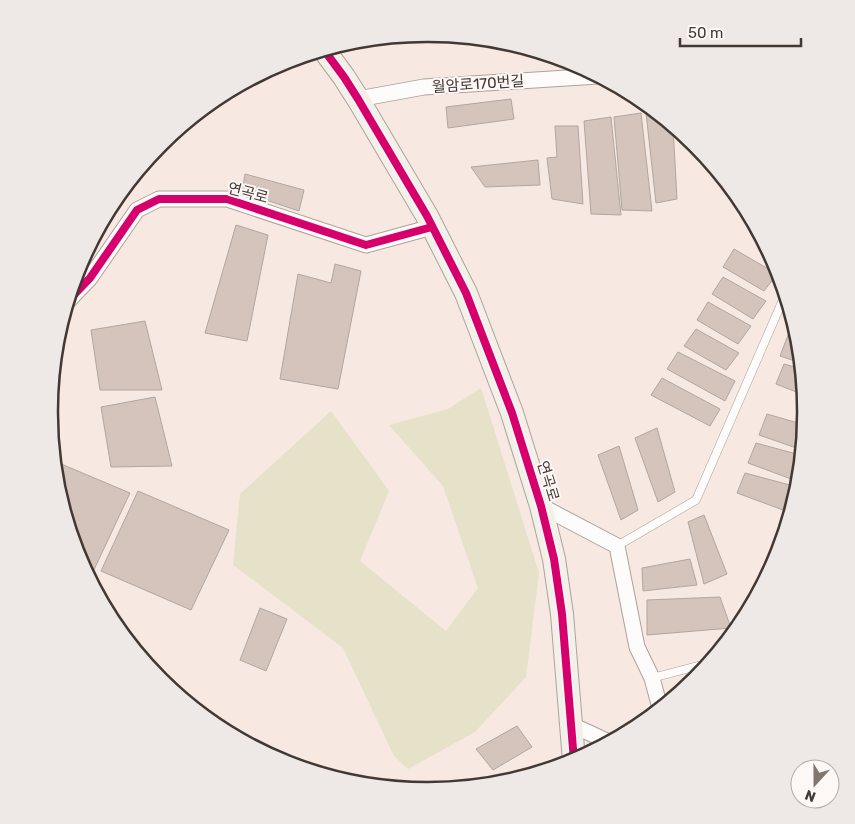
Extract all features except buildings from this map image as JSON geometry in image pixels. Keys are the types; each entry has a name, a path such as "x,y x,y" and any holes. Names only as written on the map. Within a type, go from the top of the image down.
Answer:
{"street":[{"name":"연곡로","path":"328,56 358,99 432,227 466,293 512,413 541,506 554,558 562,614 573,751"},
{"name":"월암로170번길","path":"358,99 424,88 582,77"},
{"name":"연곡로","path":"79,289 90,278 137,210 159,199 227,199 366,245 432,227"},
{"name":"연곡로","path":"541,506 617,546"},
{"path":"617,546 637,647 652,678 658,700"},
{"path":"572,725 600,738"}],"lane":[{"path":"617,546 696,500 780,304"},
{"path":"652,678 696,666"}],"shaded area":[{"path":"481,388 539,573 526,677 475,732 408,769 394,756 343,648 233,565 240,494 331,411 389,491 360,561 446,631 478,588 443,486 389,425 448,409"}],"cycle path":[{"path":"328,56 358,99 427,216 466,293 512,413 541,506 554,559 562,614 573,751"},
{"path":"79,289 90,278 137,210 159,199 227,199 366,245 432,227"}]}
